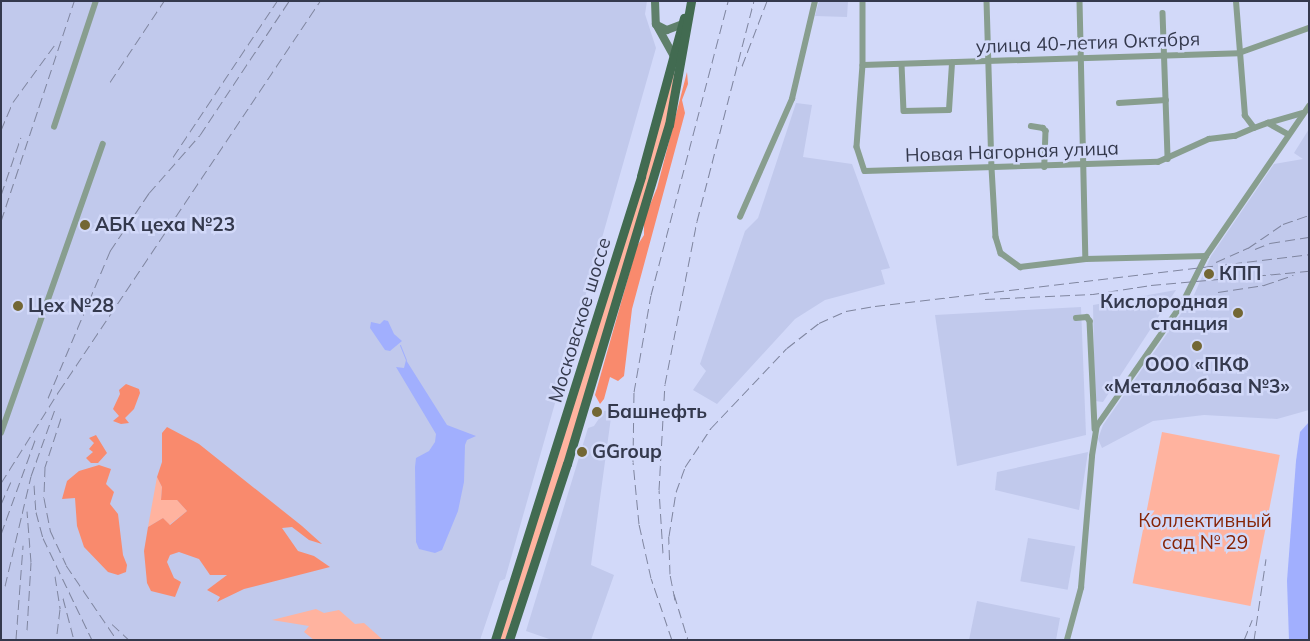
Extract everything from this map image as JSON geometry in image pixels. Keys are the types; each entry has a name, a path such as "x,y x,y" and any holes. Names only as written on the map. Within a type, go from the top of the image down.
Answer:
{"main road":[{"name":"Московское шоссе","path":"495,640 643,169 680,25 690,5"},
{"name":"Московское шоссе","path":"509,640 567,464 664,142 680,66 690,5"}],"street":[{"path":"54,127 96,1"},
{"path":"655,1 656,24 680,66"},
{"path":"740,217 792,99 815,1"},
{"path":"863,1 863,65"},
{"path":"987,1 992,168 998,246 1005,257 1020,267 1086,259 1206,256"},
{"path":"1080,1 1086,259"},
{"path":"1236,1 1245,116 1254,128"},
{"path":"1163,13 1168,158"},
{"path":"656,24 667,30 680,25"},
{"name":"улица 40-летия Октября","path":"863,65 1239,53 1309,28"},
{"path":"902,64 904,111 949,110 952,63"},
{"name":"Новая Нагорная улица","path":"863,65 857,147 866,171 1084,166 1158,162 1209,139 1235,136 1268,123 1303,113"},
{"path":"1120,103 1166,100"},
{"path":"1095,432 1184,299 1206,256 1309,106"},
{"path":"1268,123 1288,134"},
{"path":"1031,126 1043,128 1046,132 1045,167"},
{"path":"1,433 103,144"},
{"path":"1067,640 1081,588 1095,432 1090,321 1088,317 1076,318"}],"shaded area":[{"path":"1,1 647,1 645,14 656,48 505,579 500,581 480,640 1,640"},
{"path":"819,1 848,1 847,17 815,16"},
{"path":"687,72 688,84 682,100 685,113 632,309 624,376 618,381 610,377 604,399 600,404 595,395 637,246 644,235 644,219 657,188"},
{"path":"796,103 812,105 803,157 852,164 890,268 881,270 885,284 825,300 795,319 717,404 693,390 706,371 700,364 745,231 758,218"},
{"path":"1309,129 1309,410 1277,419 1204,415 1153,421 1102,448 1098,439 1103,425 1194,295 1211,256 1274,164 1303,159 1294,153"},
{"path":"1176,290 1103,402 1095,401 1093,305"},
{"path":"1081,307 1086,435 957,466 935,315"},
{"path":"126,384 139,389 140,393 134,409 125,418 129,423 121,424 113,421 119,416 113,409 120,394 119,390"},
{"path":"612,410 591,565 614,575 591,640 552,640 526,631 588,428 594,426 604,411"},
{"path":"167,427 199,444 302,526 322,544 309,540 292,527 282,528 298,551 314,556 330,567 244,589 217,602 220,597 207,590 227,575 210,575 199,559 179,552 170,555 167,562 174,578 181,582 175,597 151,591 147,583 144,551 148,527 163,518 170,525 187,511 177,500 161,500 162,487 157,477 162,462 162,433"},
{"path":"96,435 107,453 98,463 91,463 86,458 93,452 89,449 94,443 89,438"},
{"path":"1088,452 1079,510 995,490 997,472"},
{"path":"99,465 111,469 106,484 114,492 110,504 118,514 123,555 127,565 126,572 118,575 108,572 84,547 77,526 75,498 62,499 67,481 79,471"},
{"path":"1028,538 1075,546 1068,590 1020,581"},
{"path":"977,601 1060,618 1056,640 969,640"}],"green space":[{"path":"675,68 667,122 561,472 505,640 498,640 554,470"},
{"name":"Коллективный сад № 29","path":"1162,432 1280,455 1250,606 1133,583"},
{"path":"157,477 162,487 161,500 177,500 187,511 169,525 163,518 148,527"},
{"path":"316,609 324,613 339,610 355,624 364,623 383,640 314,640 304,632 309,626 272,620"}],"water":[{"path":"384,320 388,321 394,334 402,341 390,351 385,350 370,328 371,322 380,324"},
{"path":"406,360 447,425 476,436 467,440 465,445 464,482 458,511 442,550 435,553 419,549 416,542 415,467 416,458 429,451 435,442 436,434 396,367 404,368"},
{"path":"1309,422 1309,640 1289,640 1287,581 1296,461 1300,432"}],"waterway":[{"path":"400,345 406,360"}],"railway":[{"path":"1,221 74,1"},
{"path":"110,82 164,1"},
{"path":"173,157 277,1"},
{"path":"48,398 110,251 149,193 200,135 289,1"},
{"path":"1,483 59,391 320,1"},
{"path":"672,640 651,578 639,524 633,462 634,392 651,295 728,1"},
{"path":"663,553 659,490 665,384 697,221 754,1"},
{"path":"742,66 767,1"},
{"path":"1,130 13,102 56,43"},
{"path":"1,195 21,137"},
{"path":"1216,262 1248,248 1283,224 1309,215"},
{"path":"1255,249 1270,243 1309,237"},
{"path":"675,600 670,574 669,536 676,492 685,467 711,428 787,348 819,323 846,311 875,306 1309,254"},
{"path":"985,299 1093,294 1151,285 1309,271"},
{"path":"1218,292 1264,285 1293,275"},
{"path":"5,586 31,476 56,406"},
{"path":"61,418 45,467 44,498 50,530 66,565 117,640"},
{"path":"1,534 35,440"},
{"path":"1,504 11,482"},
{"path":"34,485 36,512 43,538 92,640"},
{"path":"27,511 31,562 27,630"},
{"path":"16,639 23,545"},
{"path":"1254,640 1266,559"},
{"path":"55,576 60,609 56,640"},
{"path":"674,594 688,640"},
{"path":"63,598 74,640"},
{"path":"1244,640 1252,620"},
{"path":"112,624 129,640"}],"place":[{"name":"АБК цеха №23","path":"85,225"},
{"name":"КПП","path":"1209,274"},
{"name":"Цех №28","path":"18,306"},
{"name":"Кислородная станция","path":"1238,313"},
{"name":"ООО «ПКФ «Металлобаза №3»","path":"1197,346"},
{"name":"Башнефть","path":"597,412"},
{"name":"GGroup","path":"582,452"}]}
